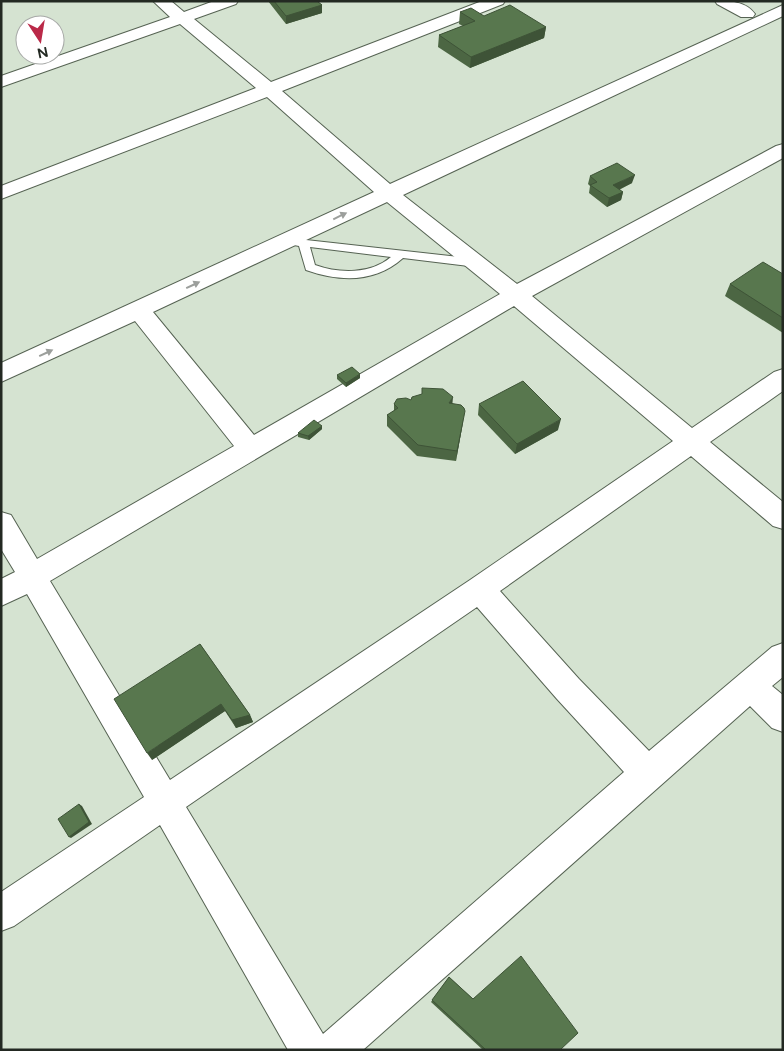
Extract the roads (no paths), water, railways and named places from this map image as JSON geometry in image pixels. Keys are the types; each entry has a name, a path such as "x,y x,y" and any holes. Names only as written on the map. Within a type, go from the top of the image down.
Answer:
{"street":[{"path":"161,1 270,90 383,188 478,263 783,518"},
{"path":"1,82 230,1"},
{"path":"1,193 497,1"},
{"path":"723,1 783,31"},
{"path":"754,17 775,1"},
{"path":"1,356 383,188 754,17 783,10"},
{"path":"1,593 32,577 515,295 783,150"},
{"path":"1,373 139,310 296,242 383,188"},
{"path":"139,310 251,449"},
{"path":"1,913 480,590 690,441 783,378"},
{"path":"1,524 310,1050"},
{"path":"480,590 568,689 648,772"},
{"path":"334,1050 648,772 783,657"},
{"path":"750,686 783,717"}],"lane":[{"path":"296,242 310,267 319,271 370,274 381,270 401,254"},
{"path":"296,242 478,263"}]}
